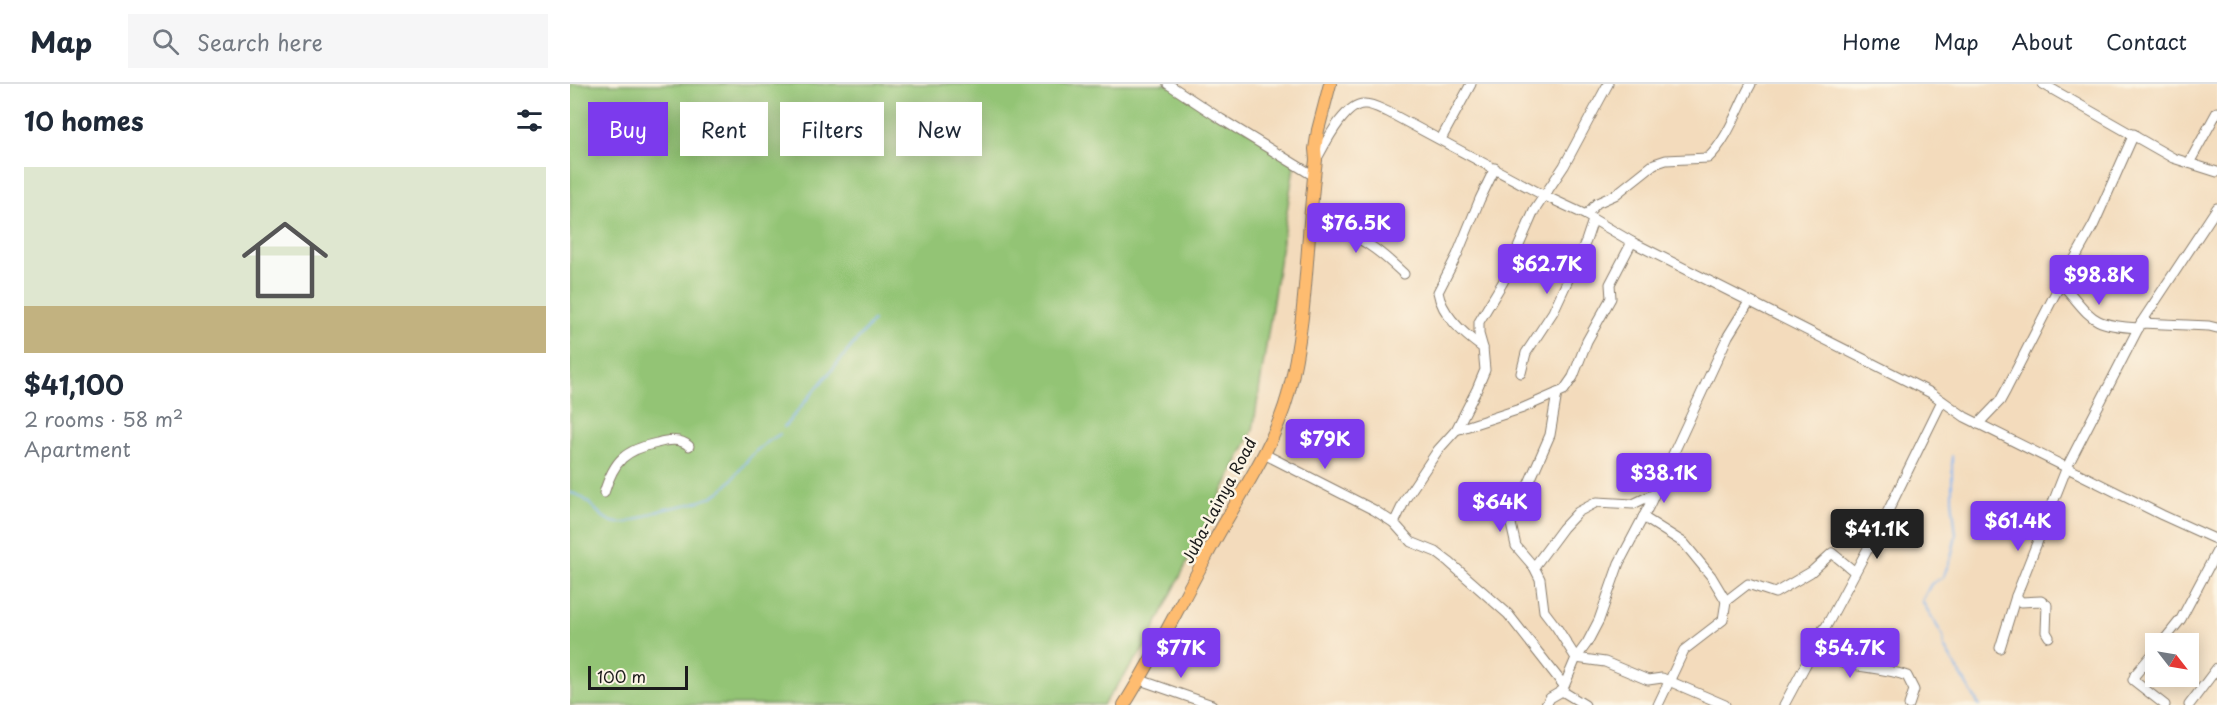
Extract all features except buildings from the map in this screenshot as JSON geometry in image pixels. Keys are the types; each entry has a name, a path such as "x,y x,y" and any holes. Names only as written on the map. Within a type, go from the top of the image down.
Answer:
{"main road":[{"name":"Juba-Lainya Road","path":"1124,705 1171,626 1208,553 1264,454 1287,398 1294,371 1299,335 1316,160 1315,149 1330,84"}],"street":[{"path":"1168,84 1314,176"},
{"path":"1441,139 1471,84"},
{"path":"1394,523 1406,498 1438,450 1456,430 1477,389 1485,370 1479,322 1503,282 1524,230 1543,195 1564,166 1608,84"},
{"path":"1521,373 1526,353 1554,312 1586,241 1589,218 1597,203 1615,195 1654,164 1666,160 1708,158 1736,118 1752,84"},
{"path":"2043,84 2054,87 2173,158 2217,172"},
{"path":"1316,160 1343,117 1357,105 1365,104 1388,112 1632,242 1931,393 1978,424 2217,540"},
{"path":"2189,163 2217,112"},
{"path":"1978,424 2000,401 2107,198 2134,134"},
{"path":"1484,348 1458,328 1442,304 1438,292 1495,168"},
{"path":"2000,648 2016,596 2067,467 2140,325 2217,208"},
{"path":"1309,229 1338,231 1354,237 1383,255 1404,274"},
{"path":"1456,430 1523,408 1564,390 1573,377 1587,341 1611,298 1610,284 1632,242"},
{"path":"2061,283 2095,320 2109,326 2210,326 2217,328"},
{"path":"1546,705 1562,687 1599,620 1619,563 1728,336 1749,302"},
{"path":"1557,393 1550,435 1511,524 1516,546 1534,567 1540,579 1544,611 1576,658 1605,663 1648,680 1655,678 1669,682 1725,705"},
{"path":"1784,705 1888,511 1942,401"},
{"path":"604,493 608,480 628,452 641,446 663,441 683,441 689,446"},
{"path":"1264,454 1374,510 1394,523 1411,542 1436,552 1449,562 1508,614 1562,687 1585,705"},
{"path":"1534,567 1563,528 1578,513 1597,502 1633,504 1654,494"},
{"path":"1643,517 1684,543 1711,576 1726,601 1723,620 1684,650 1658,705"},
{"path":"2170,633 2181,620 2217,551"},
{"path":"1726,601 1748,584 1775,593 1811,572 1832,553 1855,572"},
{"path":"2016,596 2021,602 2041,601 2047,605 2046,632 2049,637"},
{"path":"1823,629 1829,645 1842,663 1867,669 1892,670 1907,675 1914,690 1909,705"},
{"path":"2145,663 2133,680 2165,705"},
{"path":"2189,705 2217,668"},
{"path":"1140,680 1212,705"}],"green space":[{"path":"570,84 1175,84 1295,160 1253,430 1145,647 1103,705 570,705"}],"waterway":[{"path":"784,427 873,321"},
{"path":"570,493 584,499 612,522 629,522 654,512 713,496 729,483 754,453 780,434"},
{"path":"1952,456 1952,499 1956,535 1951,558 1943,577 1931,584 1922,601 1943,636 1944,647 1979,705"}]}
